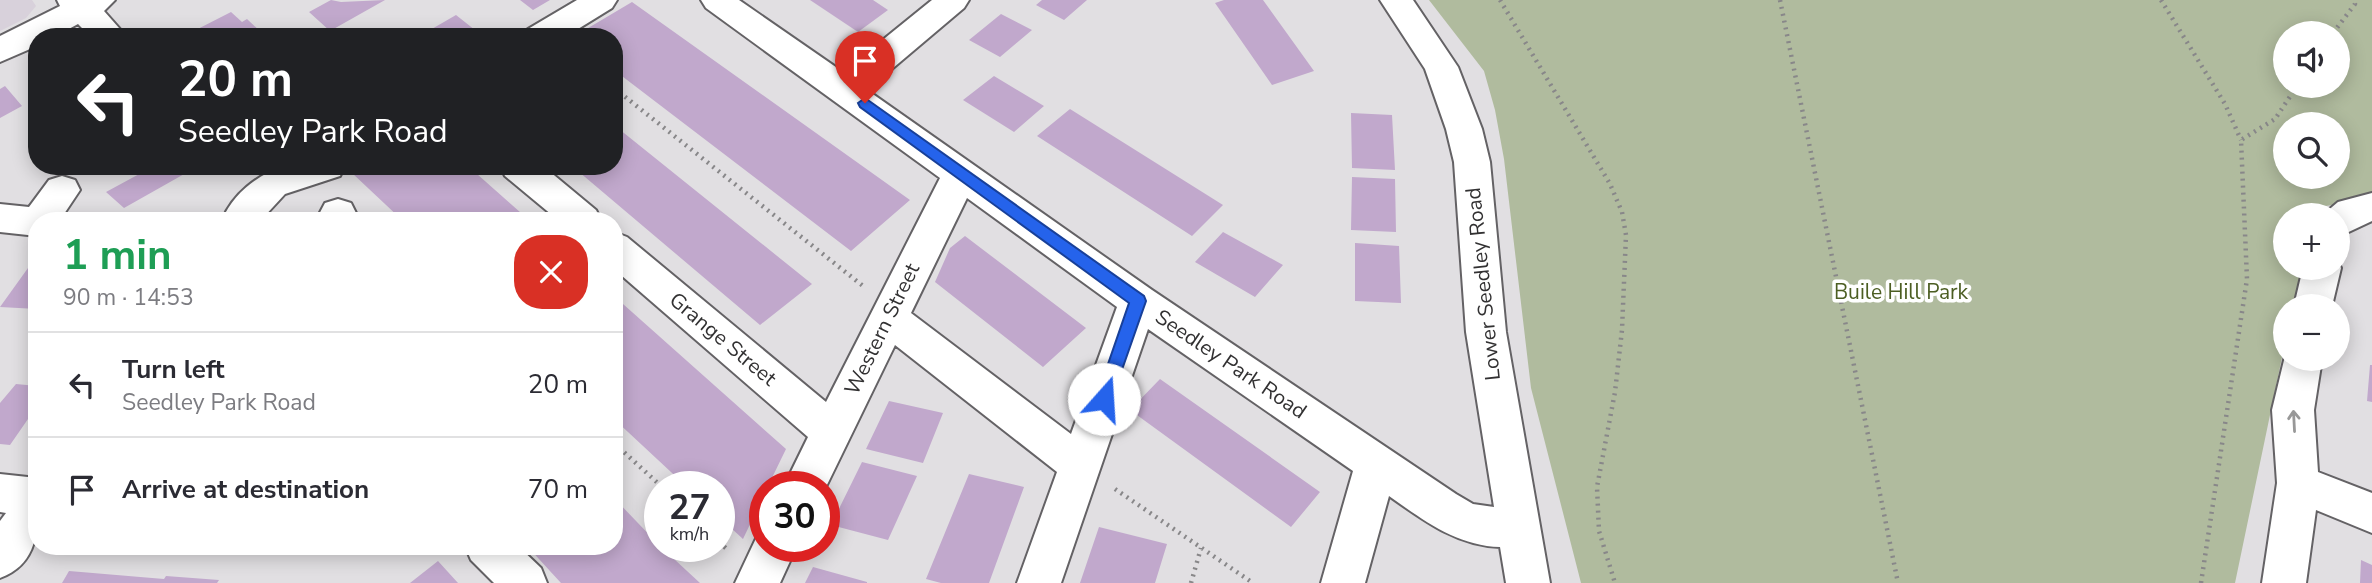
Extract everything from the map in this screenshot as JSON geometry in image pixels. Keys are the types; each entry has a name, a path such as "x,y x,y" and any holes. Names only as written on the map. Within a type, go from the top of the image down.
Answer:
{"street":[{"path":"555,28 601,0"},
{"name":"Seedley Park Road","path":"717,0 1138,301 1465,523 1485,527 1518,526"},
{"path":"845,89 953,0"},
{"name":"Lower Seedley Road","path":"1396,0 1441,67 1464,129 1472,162 1486,332 1528,583"},
{"path":"40,28 85,3 104,28"},
{"path":"0,50 28,35"},
{"name":"Western Street","path":"812,471 961,172"},
{"path":"243,212 258,175"},
{"path":"529,175 573,212"},
{"path":"45,212 62,190"},
{"path":"2350,213 2372,207"},
{"path":"0,218 28,220"},
{"name":"Grange Street","path":"623,255 832,432"},
{"path":"1039,583 1138,301"},
{"path":"891,310 1081,466"},
{"path":"2284,583 2298,483 2293,410 2300,371"},
{"path":"1343,583 1377,463"},
{"path":"2298,483 2372,513"},
{"path":"0,494 28,496"},
{"path":"0,558 28,517"},
{"path":"496,555 525,583"},
{"path":"757,583 767,562"}],"path":[{"path":"1500,0 1610,184 1622,212 1626,235 1622,330 1615,392 1597,487 1599,531 1615,583"},
{"path":"1780,0 1898,583"},
{"path":"2161,0 2225,104 2241,140 2246,279 2201,583"},
{"path":"2342,21 2355,4 2354,0"},
{"path":"623,95 891,310"},
{"path":"2241,140 2275,119 2289,98"},
{"path":"623,451 645,471"},
{"path":"1081,466 1253,583"},
{"path":"1191,583 1201,548"}],"shaded area":[{"path":"0,0 32,0 36,6 26,18 0,31"}],"green space":[{"name":"Buile Hill Park","path":"1429,0 2372,0 2372,199 2346,203 2273,203 2273,280 2301,280 2297,294 2273,294 2273,371 2279,371 2235,583 1581,583 1531,388 1504,159 1484,71"}],"building":[{"path":"331,0 385,0 335,28 327,28 309,12"},
{"path":"520,0 550,0 533,10"},
{"path":"810,0 873,0 888,10 858,32"},
{"path":"1042,0 1087,0 1064,20 1036,5"},
{"path":"1224,0 1263,0 1314,71 1272,85 1215,3"},
{"path":"632,2 910,200 851,251 623,77 623,28 588,28"},
{"path":"231,12 242,22 247,19 257,28 200,28"},
{"path":"1001,14 1032,30 1000,57 969,40"},
{"path":"456,15 472,28 434,28"},
{"path":"994,76 1044,106 1014,132 963,100"},
{"path":"5,86 22,106 0,118 0,89"},
{"path":"1070,109 1223,205 1192,236 1037,136"},
{"path":"1351,113 1392,115 1395,170 1352,168"},
{"path":"623,132 812,284 760,325 583,175 623,175"},
{"path":"137,175 182,175 124,208 106,192"},
{"path":"354,175 478,175 520,212 393,212"},
{"path":"1352,177 1395,179 1396,232 1351,230"},
{"path":"1223,232 1283,265 1255,297 1195,262"},
{"path":"965,236 1086,328 1043,367 935,282 950,248"},
{"path":"1355,243 1399,246 1401,303 1355,301"},
{"path":"28,268 28,309 0,307"},
{"path":"623,304 786,449 775,471 749,471 749,526 743,539 735,532 735,471 670,471 623,427"},
{"path":"2372,365 2372,402 2367,401"},
{"path":"1160,379 1320,492 1291,527 1130,410"},
{"path":"16,384 28,385 28,419 10,445 0,444 0,403"},
{"path":"889,401 943,413 923,463 866,449"},
{"path":"862,462 917,476 888,540 840,527 840,507"},
{"path":"969,474 1024,487 989,583 941,583 926,579"},
{"path":"623,507 644,529 644,562 677,562 700,583 561,583 535,555 623,555"},
{"path":"1099,527 1167,544 1155,583 1080,583"},
{"path":"2361,560 2372,565 2372,583 2360,583"},
{"path":"438,561 458,583 410,583"},
{"path":"813,567 867,582 867,583 805,583"},
{"path":"69,571 164,579 166,576 219,580 217,583 62,583"}],"route":[{"path":"865,103 1138,301 1104,399"}]}
